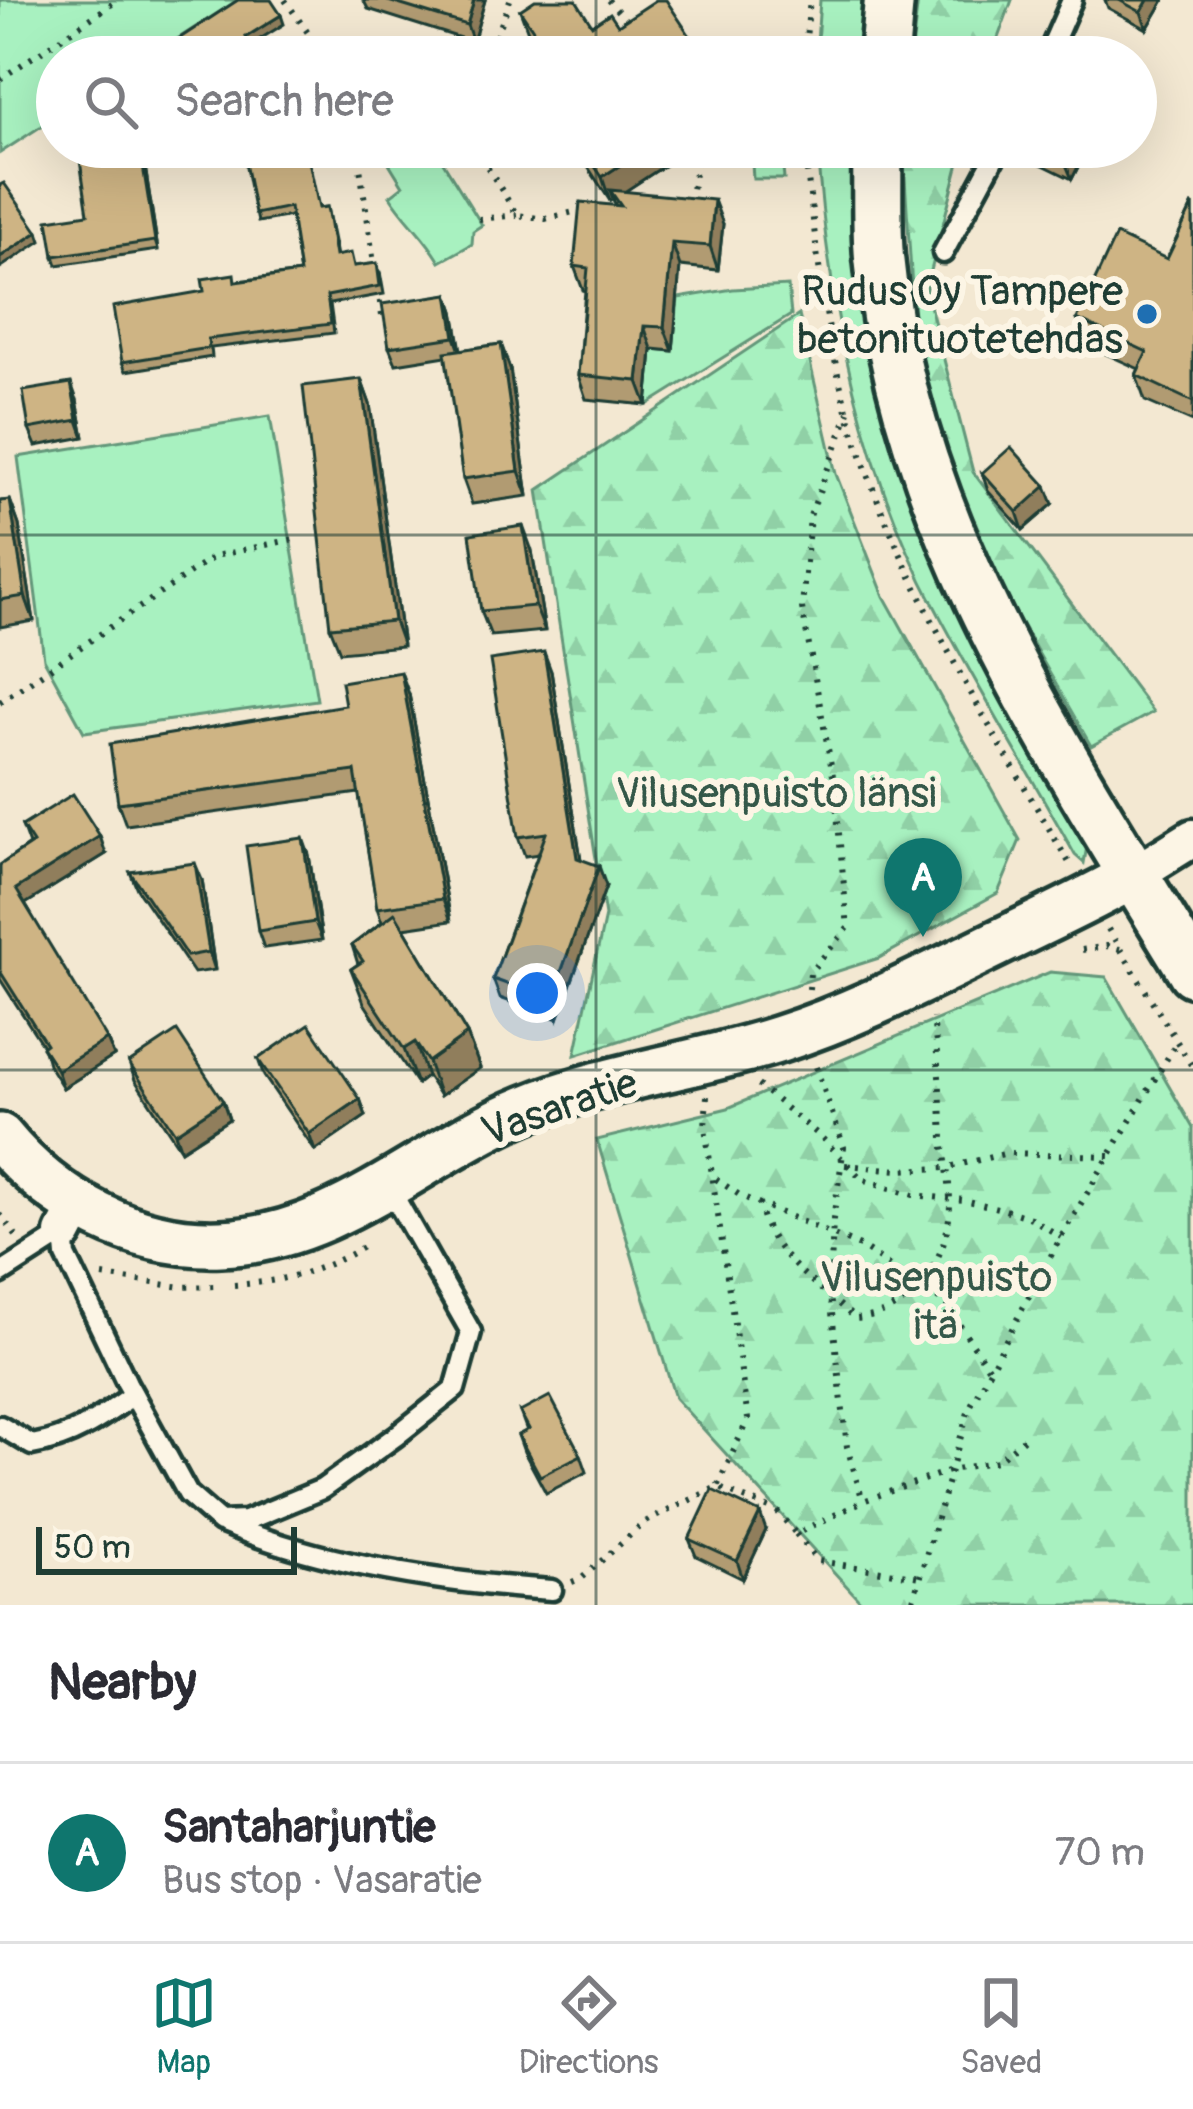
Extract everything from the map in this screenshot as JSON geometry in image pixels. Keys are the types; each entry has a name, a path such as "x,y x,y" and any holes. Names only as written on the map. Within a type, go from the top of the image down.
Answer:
{"main road":[{"path":"886,36 889,0"},
{"path":"877,168 879,257 898,372 920,455 944,520 998,639 1193,972"}],"street":[{"path":"1135,874 1193,838"},
{"name":"Vasaratie","path":"0,1137 71,1220 169,1240 224,1243 277,1237 308,1227 530,1107 807,1030 940,972 1135,874"}],"lane":[{"path":"1056,36 1072,0"},
{"path":"943,253 989,168"},
{"path":"220,1522 245,1521 322,1489 455,1389 471,1332 387,1184"},
{"path":"0,1274 71,1220"},
{"path":"71,1220 73,1270 133,1395 188,1494 220,1522 278,1546 334,1558 430,1576 551,1590"},
{"path":"0,1426 32,1445 62,1440 133,1395"}],"path":[{"path":"64,36 118,0"},
{"path":"285,0 310,36"},
{"path":"494,36 510,0"},
{"path":"608,0 638,34"},
{"path":"806,36 810,0"},
{"path":"0,79 36,55"},
{"path":"360,168 382,316"},
{"path":"488,168 517,215"},
{"path":"671,200 691,200 696,168"},
{"path":"479,220 517,215 545,219 583,209"},
{"path":"849,412 810,516 802,608 834,782 848,928 810,972 807,1030 812,1058 844,1147 832,1233 830,1294 847,1448 863,1501"},
{"path":"0,702 215,556 293,539"},
{"path":"759,1203 762,1225 795,1268 855,1318 872,1318 901,1304 919,1286 941,1256 950,1198 932,1014"},
{"path":"913,1600 969,1409 1061,1237 1177,1042"},
{"path":"751,1079 820,1136 862,1179 913,1195 950,1198 1031,1218 1061,1237"},
{"path":"551,1590 582,1578 645,1522 717,1487 748,1419 705,1127 707,1093"},
{"path":"843,1163 899,1170 945,1168 1008,1153 1110,1156"},
{"path":"716,1179 759,1203 860,1246 945,1303 990,1370"},
{"path":"796,1534 863,1501 951,1470 997,1461 1029,1434"},
{"path":"717,1487 777,1511 818,1561 920,1577"}],"green space":[{"path":"0,0 238,0 182,36 36,36 36,130 0,153"},
{"path":"820,0 862,0 859,36 817,36"},
{"path":"918,0 1012,0 999,36 914,36"},
{"path":"392,168 447,168 482,225 473,231 472,244 440,262 390,196 403,186"},
{"path":"752,168 783,168 784,179 753,179"},
{"path":"819,168 852,168 852,213 867,334 1081,828 1087,846 1084,863 1075,855 952,638 886,498 839,324"},
{"path":"904,168 958,168 926,290 973,472 1153,712 1091,746 980,544 916,351"},
{"path":"788,286 791,315 647,405 652,349 673,351 678,298"},
{"name":"Vilusenpuisto länsi","path":"799,315 836,474 884,596 1020,840 998,893 879,958 575,1055 605,916 538,490"},
{"path":"270,416 317,700 84,732 44,659 18,457"},
{"name":"Vilusenpuisto itä","path":"1050,972 1106,977 1193,1128 1193,1605 864,1605 675,1398 597,1140 728,1108"}],"building":[{"path":"238,0 271,0 281,15 248,36 183,36"},
{"path":"385,0 474,0 467,25"},
{"path":"535,0 576,0 592,25 610,13 618,25 656,0 666,0 690,36 537,36 520,10"},
{"path":"1119,0 1148,0 1141,12"},
{"path":"81,168 143,168 155,241 54,256 48,220 88,214"},
{"path":"246,168 310,168 319,208 327,207 335,256 351,253 354,266 377,263 380,286 327,296 331,324 208,339 209,348 122,362 113,307 204,291 202,279 234,274 235,282 300,273 290,207 255,214"},
{"path":"4,183 38,232 0,257 0,185"},
{"path":"610,190 714,200 710,246 672,243 664,327 644,326 638,381 578,375 588,268 574,266 580,202 621,206"},
{"name":"Rudus Oy Tampere betonituotetehdas","path":"1193,204 1193,402 1136,375 1147,352 1077,319 1116,235 1167,259"},
{"path":"448,294 455,337 389,347 382,304"},
{"path":"501,344 519,471 463,479 445,352"},
{"path":"361,379 394,621 330,627 303,386"},
{"path":"71,383 78,420 29,429 23,391"},
{"path":"1011,447 1046,486 1017,512 982,473"},
{"path":"10,500 25,596 0,600 0,501"},
{"path":"523,526 535,606 481,611 470,534"},
{"path":"544,652 577,858 599,866 551,1000 493,979 546,833 518,837 490,660"},
{"path":"401,672 443,899 377,908 355,771 118,803 110,744 345,705 341,682"},
{"path":"73,794 100,836 16,889 107,1039 57,1070 0,971 0,865 33,843 22,826"},
{"path":"303,838 315,922 258,931 246,846"},
{"path":"195,863 209,952 187,956 130,872"},
{"path":"395,913 467,1034 428,1062 415,1042 404,1049 351,969 363,961 352,945"},
{"path":"309,1024 360,1099 309,1134 258,1059"},
{"path":"177,1031 223,1101 175,1133 129,1063"},
{"path":"550,1396 581,1455 540,1476 518,1435 529,1429 520,1412"},
{"path":"712,1490 760,1513 737,1561 689,1539"}],"place":[{"name":"Rudus Oy Tampere betonituotetehdas","path":"1147,314"},
{"name":"Santaharjuntie","path":"923,937"}]}
